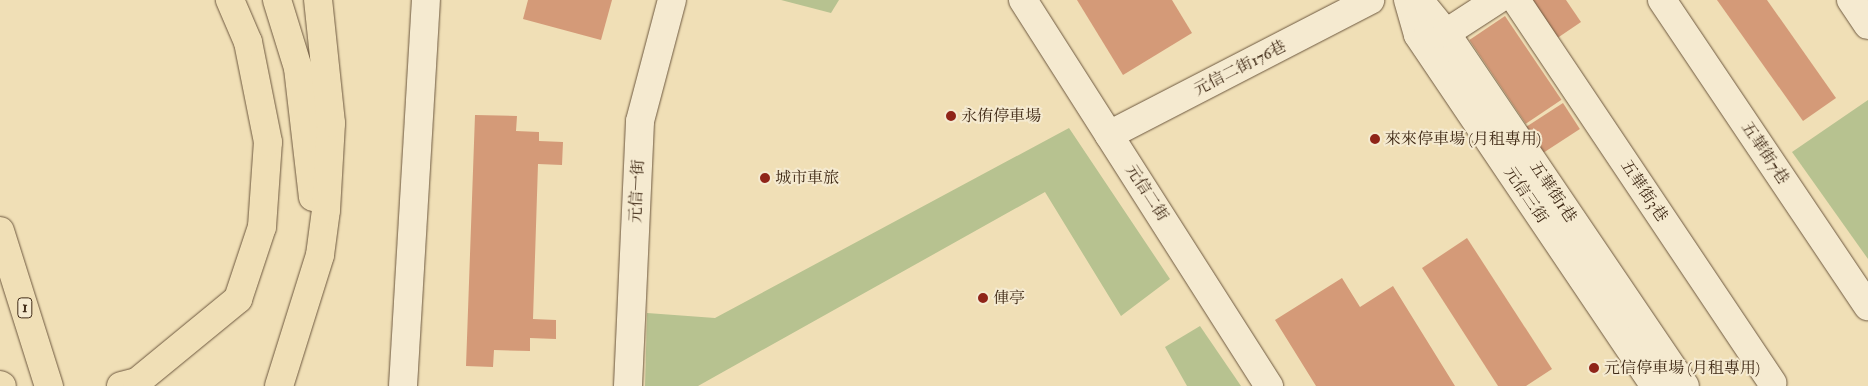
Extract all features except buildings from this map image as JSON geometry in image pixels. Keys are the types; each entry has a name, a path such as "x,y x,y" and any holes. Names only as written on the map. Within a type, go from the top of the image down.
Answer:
{"highway":[{"path":"121,386 137,382 238,299 262,227 268,142 248,42 230,0"},
{"path":"277,0 298,68 308,138 314,214 307,303"},
{"path":"279,386 307,303 322,246 332,123 318,0"},
{"name":"1","path":"0,231 50,386"}],"street":[{"path":"402,386 426,0"},
{"name":"元信一街","path":"628,386 640,121 672,0"},
{"name":"元信二街","path":"1023,0 1269,386"},
{"name":"元信二街176巷","path":"1109,135 1370,0"},
{"name":"元信三街","path":"1408,0 1418,35 1655,386"},
{"name":"五華街1巷","path":"1419,0 1446,33 1685,386"},
{"path":"1418,35 1446,33 1497,0"},
{"name":"五華街3巷","path":"1516,0 1772,383"},
{"name":"五華街7巷","path":"1662,0 1868,306"},
{"path":"1851,0 1868,25"}],"green space":[{"path":"781,0 839,0 831,13"},
{"path":"1868,100 1868,259 1792,152"},
{"path":"1069,128 1170,279 1121,316 1045,192 698,386 645,386 647,313 715,318"},
{"path":"1200,326 1241,386 1187,386 1165,347"}],"place":[{"name":"永侑停車場","path":"951,116"},
{"name":"來來停車場 (月租專用)","path":"1375,139"},
{"name":"城市車旅","path":"765,178"},
{"name":"俥亭","path":"983,298"},
{"name":"元信停車場 (月租專用)","path":"1594,368"}]}
